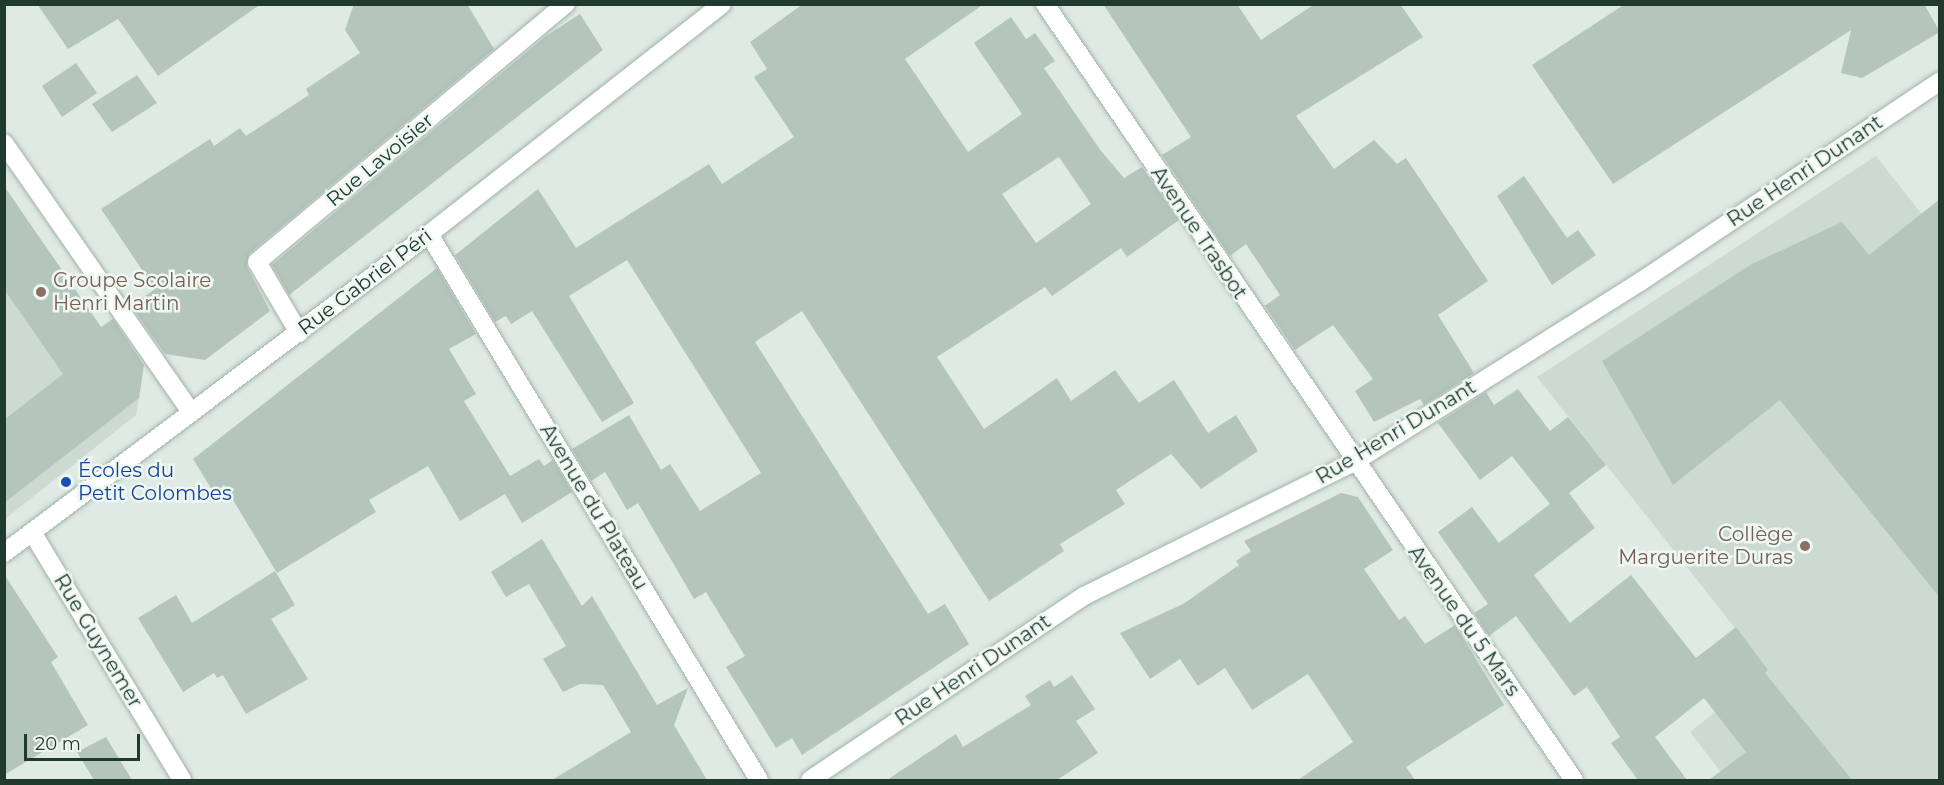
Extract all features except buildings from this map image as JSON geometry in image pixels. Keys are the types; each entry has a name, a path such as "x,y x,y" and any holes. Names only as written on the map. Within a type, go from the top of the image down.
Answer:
{"street":[{"name":"Rue Lavoisier","path":"299,333 257,262 566,4"},
{"name":"Rue Gabriel Péri","path":"4,553 189,409 299,333 429,234 722,4"},
{"name":"Avenue Trasbot","path":"1045,4 1354,462"},
{"name":"Rue Henri Dunant","path":"810,780 1084,596 1354,462 1640,282 1940,81"},
{"path":"4,143 189,409"},
{"name":"Avenue du Plateau","path":"429,234 759,780"},
{"name":"Avenue du 5 Mars","path":"1354,462 1574,780"},
{"name":"Rue Guynemer","path":"32,532 182,780"}],"shaded area":[{"name":"Collège Marguerite Duras","path":"1876,156 1939,236 1939,780 1727,780 1690,732 1768,670 1537,377"},
{"name":"Groupe Scolaire Henri Martin","path":"4,186 141,385 136,415 5,519"}],"place":[{"name":"Groupe Scolaire Henri Martin","path":"41,292"},
{"name":"Écoles du Petit Colombes","path":"66,482"},
{"name":"Collège Marguerite Duras","path":"1805,546"}]}
